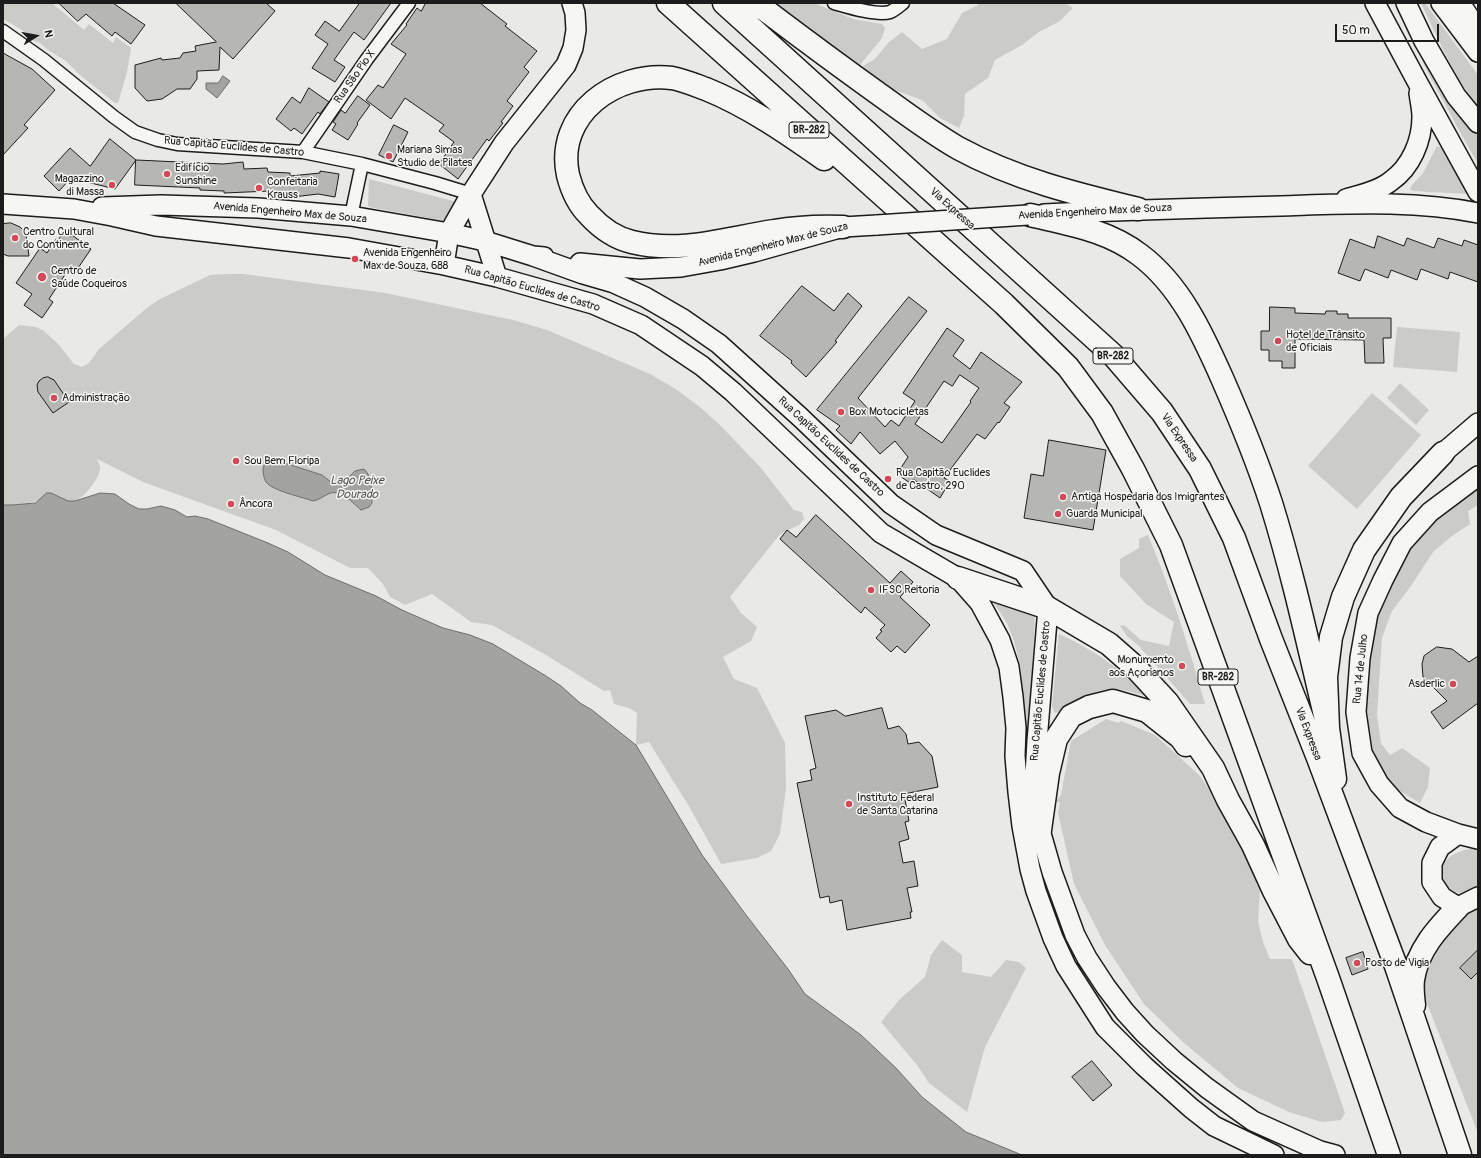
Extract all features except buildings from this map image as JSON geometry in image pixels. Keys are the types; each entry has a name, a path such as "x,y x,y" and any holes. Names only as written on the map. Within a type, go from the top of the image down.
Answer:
{"highway":[{"name":"BR-282","path":"668,3 1004,304 1068,367 1102,413 1171,546 1328,978"},
{"name":"Via Expressa","path":"724,3 1113,355 1162,412 1200,469 1234,538 1271,640 1396,966 1460,1155"},
{"path":"753,3 908,115 958,147 1023,178 1086,197 1138,209"},
{"path":"843,227 812,226 683,247 656,247 631,242 612,235 594,221 581,207 571,188 566,166 570,137 585,108 604,92 626,83 651,77 674,78 696,85 736,103 807,147 844,173 950,256"},
{"path":"1029,215 1096,231 1120,241 1141,255 1160,274 1186,306 1203,335 1238,414 1271,503 1290,569 1328,728"},
{"path":"1342,824 1331,761 1328,728 1326,677 1331,637 1344,597 1364,550 1401,497 1443,453"},
{"path":"958,578 1048,608 1109,644 1139,671 1168,703 1213,768 1228,800 1253,845 1274,891 1300,939 1328,978 1389,1155"},
{"path":"1040,830 1048,773 1056,739 1071,716 1089,707 1113,701 1147,712 1181,738 1228,800"},
{"path":"1414,1022 1413,980 1421,952 1439,928 1458,907"}],"main road":[{"path":"444,265 449,233 470,194 504,143 566,65 573,48 576,30 575,14 572,3"},
{"path":"1375,3 1478,192"},
{"path":"1406,3 1424,41 1456,96 1478,123"},
{"path":"1441,3 1478,52"},
{"path":"1460,3 1478,30"},
{"path":"1467,3 1478,17"},
{"path":"1327,204 1368,193 1391,182 1408,164 1419,139 1422,118 1419,85"},
{"path":"470,194 497,277"},
{"name":"Avenida Engenheiro Max de Souza","path":"3,204 74,209 156,226 341,247 444,265"},
{"name":"Avenida Engenheiro Max de Souza","path":"74,209 133,205 161,205 258,208 352,216 449,233 485,241 532,256 600,266 640,269 681,267 720,260 843,227 877,224 1138,209 1327,204 1410,204 1452,208 1478,213"},
{"name":"Rua Capitão Euclides de Castro","path":"532,256 614,283 645,297 683,319 719,344 800,417 891,504 936,535 1023,571 1048,608 1035,776 1035,802 1040,830 1052,872 1075,935 1087,958 1125,1012 1174,1062 1253,1121 1320,1151 1335,1155"},
{"name":"Rua Capitão Euclides de Castro","path":"444,265 497,277 593,304 641,325 702,366 733,392 881,533 958,578 980,603 1000,640 1009,667 1016,728 1015,756 1022,826 1036,891 1053,938 1066,966 1106,1027 1144,1066 1191,1108 1214,1126 1274,1155"},
{"path":"1443,453 1478,423"},
{"path":"1443,453 1478,439"},
{"name":"Rua 14 de Julho","path":"1478,476 1430,512 1402,543 1368,613 1360,658 1356,712 1362,753 1379,784 1400,808 1426,822 1478,840"},
{"path":"1458,834 1440,847 1432,863 1432,882 1442,897 1458,907 1478,897"},
{"path":"1106,1027 1125,1012"},
{"path":"1191,1108 1207,1088"}],"street":[{"name":"Rua São Pio X","path":"303,152 363,65 409,3"},
{"path":"834,3 863,11 889,12 903,3"},
{"name":"Rua Capitão Euclides de Castro","path":"3,32 44,60 114,117 135,132 158,140 177,144 303,152 362,164 435,183 470,194"},
{"path":"352,216 362,164"}],"shaded area":[{"path":"3,3 52,3 84,30 89,24 113,43 116,37 131,48 127,72 118,103 115,103 80,75 66,61 48,50 40,43 34,41 27,33 3,19"},
{"path":"776,3 814,3 853,19 882,24 885,28 882,38 856,70 875,59 888,43 902,32 922,49 947,39 962,13 978,5 978,3 1065,3 1073,8 1060,21 1039,32 1022,45 995,60 988,78 965,94 964,116 959,128 940,118 922,100 892,89 855,71"},
{"path":"1397,3 1478,131 1478,164 1425,67"},
{"path":"1421,3 1425,3 1478,75 1478,107 1461,83 1440,44"},
{"path":"1437,146 1441,148 1470,192 1466,194 1410,190 1412,185 1423,173"},
{"path":"369,179 457,202 447,220 444,221 369,207"},
{"path":"244,274 385,293 513,320 547,330 650,374 677,390 700,407 721,426 761,468 793,510 802,512 804,519 799,525 780,534 730,597 741,613 757,627 751,641 723,657 734,679 757,688 785,743 786,788 780,834 771,851 757,858 721,864 690,808 649,742 636,745 637,713 629,708 614,704 610,690 604,691 546,655 492,625 471,622 432,594 405,605 390,597 383,584 368,568 350,568 276,530 143,482 97,459 100,467 99,474 90,488 77,500 64,500 56,495 24,504 3,505 3,339 19,325 36,327 44,331 58,344 74,364 82,367 89,363 99,349 148,307 160,299 210,275"},
{"path":"1397,327 1460,332 1457,372 1393,367"},
{"path":"1400,383 1429,410 1416,425 1387,398"},
{"path":"1372,393 1421,435 1357,509 1308,466"},
{"path":"1478,486 1478,505 1468,511 1470,524 1452,536 1433,552 1411,586 1392,611 1382,638 1377,715 1381,743 1390,755 1402,748 1430,768 1428,787 1420,803 1398,790 1380,772 1369,750 1362,711 1368,655 1378,613 1407,550 1436,518"},
{"path":"1148,535 1179,619 1205,704 1190,704 1139,646 1127,636 1120,626 1124,625 1141,640 1169,646 1174,622 1146,604 1120,576 1120,559 1139,548 1139,539"},
{"path":"990,597 1035,616 1027,767 1024,738 1021,668 1014,641 1007,623"},
{"path":"1059,634 1084,646 1107,661 1151,696 1149,697 1122,690 1105,690 1080,698 1059,712 1055,713 1052,706"},
{"path":"1106,719 1118,723 1121,721 1155,735 1199,775 1228,815 1260,880 1256,884 1260,888 1258,921 1263,942 1270,959 1292,959 1345,1113 1341,1120 1322,1122 1289,1112 1238,1088 1183,1042 1144,1004 1105,945 1074,884 1058,813 1060,803 1056,801 1061,795 1071,741"},
{"path":"1478,848 1478,890 1465,893 1455,891 1447,885 1442,877 1443,868 1448,859 1460,852"},
{"path":"1478,906 1478,1133 1421,988 1437,943 1468,912"},
{"path":"942,940 962,955 962,972 991,977 1006,960 1019,962 1026,968 985,1047 967,1112 929,1083 917,1065 881,1022 900,999 925,977 931,955"}],"water":[{"path":"223,76 230,81 217,98 206,89 206,83 218,83"},
{"name":"Lago Peixe Dourado","path":"272,459 322,475 331,482 345,481 355,471 364,469 370,480 372,503 369,507 361,510 346,497 337,493 328,494 313,501 275,488 266,482 263,471 265,464"},
{"path":"47,493 51,493 68,501 75,501 100,493 115,494 139,509 161,506 175,510 187,517 195,516 208,519 288,552 325,575 376,596 402,610 443,628 470,635 493,644 561,686 580,703 592,710 636,745 702,855 788,969 805,994 861,1035 896,1068 922,1097 966,1132 1022,1155 3,1155 3,505 35,503"}],"place":[{"name":"Mariana Simas Studio de Pilates","path":"389,156"},
{"name":"Edifício Sunshine","path":"167,174"},
{"name":"Magazzino di Massa","path":"112,185"},
{"name":"Confeitaria Krauss","path":"259,188"},
{"name":"Centro Cultural do Continente","path":"15,238"},
{"name":"Avenida Engenheiro Max de Souza, 688","path":"355,259"},
{"name":"Centro de Saúde Coqueiros","path":"42,277"},
{"name":"Hotel de Trânsito de Oficiais","path":"1278,341"},
{"name":"Administração","path":"54,398"},
{"name":"Box Motocicletas","path":"841,412"},
{"name":"Sou Bem Floripa","path":"236,461"},
{"name":"Rua Capitão Euclides de Castro, 290","path":"888,479"},
{"name":"Antiga Hospedaria dos Imigrantes","path":"1063,497"},
{"name":"Âncora","path":"231,504"},
{"name":"Guarda Municipal","path":"1058,514"},
{"name":"IFSC Reitoria","path":"871,590"},
{"name":"Monumento aos Açorianos","path":"1182,666"},
{"name":"Asderlic","path":"1453,684"},
{"name":"Instituto Federal de Santa Catarina","path":"849,804"},
{"name":"Posto de Vigia","path":"1357,963"}]}
